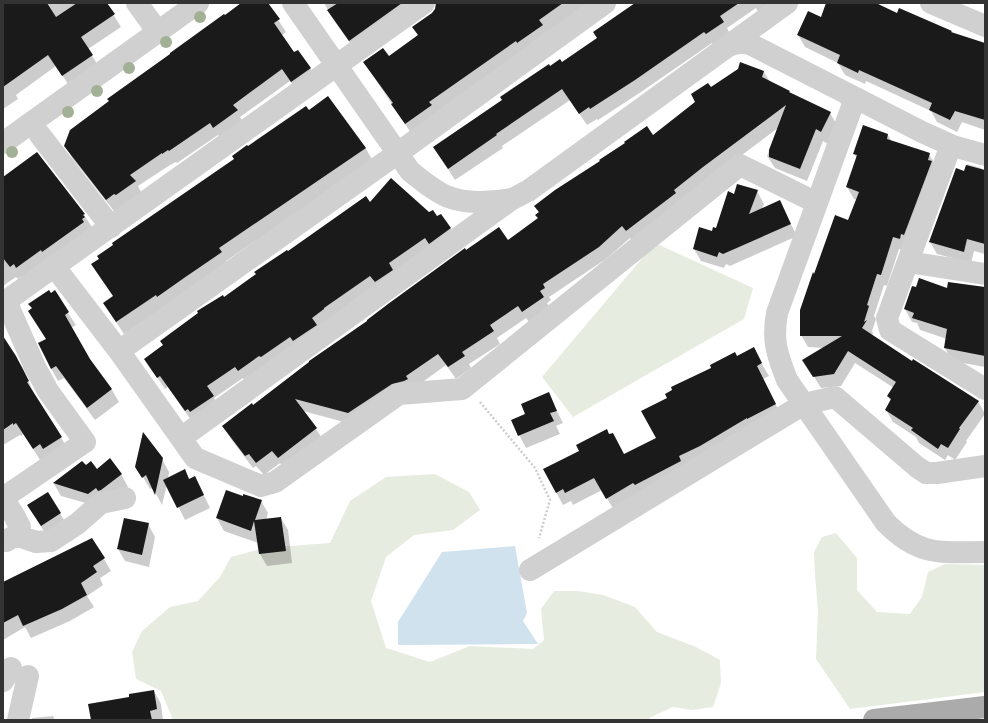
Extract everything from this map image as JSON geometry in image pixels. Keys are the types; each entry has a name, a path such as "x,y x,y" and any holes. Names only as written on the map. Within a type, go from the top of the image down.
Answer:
{"main road":[{"path":"874,720 985,707"}],"street":[{"path":"137,3 158,32"},
{"path":"3,143 198,3"},
{"path":"293,3 410,171 426,184 446,196 462,200 476,201 512,199"},
{"path":"10,538 20,527 16,517 3,498 85,442 48,391 35,367 5,302 424,3"},
{"path":"119,351 398,153 605,3"},
{"path":"181,438 512,199 528,191 787,3"},
{"path":"931,3 985,26"},
{"path":"728,46 742,42 750,44 922,132 951,145 985,155"},
{"path":"846,93 851,98 853,104 777,313 774,328 775,344 780,362 787,380 886,523 898,535 914,545 926,550 943,552 985,552"},
{"path":"40,135 111,227"},
{"path":"951,145 887,318 890,330 985,389"},
{"path":"54,266 119,351 195,458 261,486 274,482 399,394 462,389 740,165 817,203"},
{"path":"908,262 985,274"},
{"path":"530,570 804,404 834,397 916,467 926,473 937,473 985,466"},
{"path":"10,538 36,542 51,541 77,524 101,504 125,498"},
{"path":"14,675 18,720"}],"path":[{"path":"466,385 536,468 550,500 538,540"}],"shaded area":[{"path":"655,243 753,288 744,319 573,417 542,377"},
{"path":"435,474 469,492 480,510 453,530 414,535 386,557 371,601 386,648 430,662 470,646 533,649 544,640 541,609 554,591 578,591 603,595 635,607 657,632 696,647 720,660 721,683 713,707 692,710 673,707 651,717 648,720 173,720 161,691 136,679 132,652 142,631 170,607 198,601 220,577 231,557 264,548 330,543 350,501 386,477"},
{"path":"836,533 857,558 857,590 877,612 910,614 922,597 928,572 945,564 985,565 985,692 850,709 816,659 818,611 814,552 822,537"}],"water":[{"path":"515,546 527,613 523,621 538,644 398,645 398,622 442,552"}],"building":[{"path":"3,3 47,3 56,17 77,3 107,3 115,14 81,37 93,55 62,76 48,55 3,87"},
{"path":"241,3 268,3 280,19 274,23 294,52 298,50 311,68 291,82 282,69 233,105 238,110 213,128 210,123 169,151 168,150 162,153 130,175 136,181 106,200 64,146 70,130 109,101 107,99"},
{"path":"338,3 402,3 349,41 327,10"},
{"path":"436,3 563,3 539,20 543,25 517,43 516,41 429,102 432,105 405,124 391,104 393,103 363,62 383,48 389,56 418,35 412,27 432,13 435,9"},
{"path":"635,3 739,3 720,16 724,22 706,34 704,32 590,109 589,107 579,114 562,89 448,169 433,147 502,100 500,97 549,64 550,66 560,59 562,62 597,38 593,32"},
{"path":"826,3 876,3 897,13 899,8 952,31 951,32 985,43 985,120 955,111 950,120 929,110 932,103 859,70 858,73 837,63 840,55 797,35 808,11 821,17"},
{"path":"740,62 764,71 762,77 831,112 821,132 816,129 800,169 769,157 769,150 786,105 703,167 674,190 676,193 626,231 622,226 599,247 543,284 545,288 540,291 544,297 522,312 518,306 490,325 494,331 462,352 465,356 448,367 438,354 406,376 408,379 392,384 348,413 295,399 317,428 278,458 272,451 256,463 249,454 245,456 222,426 252,403 253,405 309,361 367,321 465,248 466,250 499,227 508,240 538,218 535,215 539,212 534,206 555,190 600,161 599,160 647,126 653,135 695,102 691,94 708,83 711,87 738,69"},
{"path":"328,96 366,148 219,248 222,252 157,297 156,295 116,322 103,303 113,296 91,264 99,259 97,256 113,245 112,243 234,159 232,156 247,145 248,146 306,106 309,110"},
{"path":"863,125 888,134 887,139 930,153 928,160 932,161 904,235 901,234 900,239 893,237 881,275 877,274 867,305 869,306 864,322 867,320 862,328 912,361 913,359 979,401 959,428 960,429 948,448 941,444 938,449 911,430 913,428 885,410 891,399 887,396 896,382 848,351 834,374 813,377 802,360 842,336 800,336 800,310 835,215 848,220 859,192 846,187 857,155 853,154"},
{"path":"37,152 85,214 83,215 85,217 82,219 84,222 42,252 41,250 16,268 14,264 10,267 3,258 3,177"},
{"path":"966,165 985,170 985,244 967,239 964,252 929,242 956,168 964,171"},
{"path":"391,178 429,212 433,210 437,216 441,214 451,228 429,244 425,238 389,263 393,270 375,282 370,276 324,308 312,318 317,325 293,341 290,337 238,371 235,367 207,386 214,396 190,412 188,409 185,411 160,376 157,378 144,359 163,345 160,341 198,313 197,311 223,295 224,297 256,274 254,272 287,250 288,251 366,196 370,202"},
{"path":"737,184 758,190 749,214 780,200 791,224 723,254 719,252 717,257 693,249 699,227 712,231 713,227 716,228 728,191 734,194"},
{"path":"919,278 947,288 948,282 985,287 985,356 944,348 947,329 912,318 914,313 904,309 912,286 916,287"},
{"path":"49,290 51,293 55,290 69,312 65,315 90,359 112,389 87,408 56,366 51,369 38,343 46,339 28,311 32,308 28,304"},
{"path":"3,336 16,356 29,381 27,382 62,437 43,449 40,444 33,449 16,423 13,425 13,423 3,430"},
{"path":"754,347 762,363 757,366 776,404 747,418 700,446 679,456 681,461 635,485 633,483 606,499 594,478 565,493 563,489 556,493 543,469 579,451 576,445 607,429 609,434 613,433 624,454 656,438 641,411 667,398 665,394 672,390 671,387 711,368 710,365 735,352 737,356"},
{"path":"549,392 557,411 550,413 554,421 518,436 511,420 525,414 521,404"},
{"path":"143,432 163,458 155,495 146,475 142,478 135,467"},
{"path":"110,458 122,474 101,490 98,491 96,488 88,494 53,483 82,461 86,465 91,461 97,469"},
{"path":"185,469 189,479 195,476 204,495 177,508 163,480"},
{"path":"226,490 243,496 243,494 262,500 255,520 281,517 286,551 259,554 254,521 251,531 216,518"},
{"path":"48,492 61,513 41,526 27,505"},
{"path":"124,518 149,523 142,555 117,549"},
{"path":"92,538 105,558 93,566 97,572 81,583 87,595 62,609 23,626 18,615 3,623 3,582"},
{"path":"154,690 157,709 150,711 152,720 91,720 88,704 129,697 129,694"}]}
